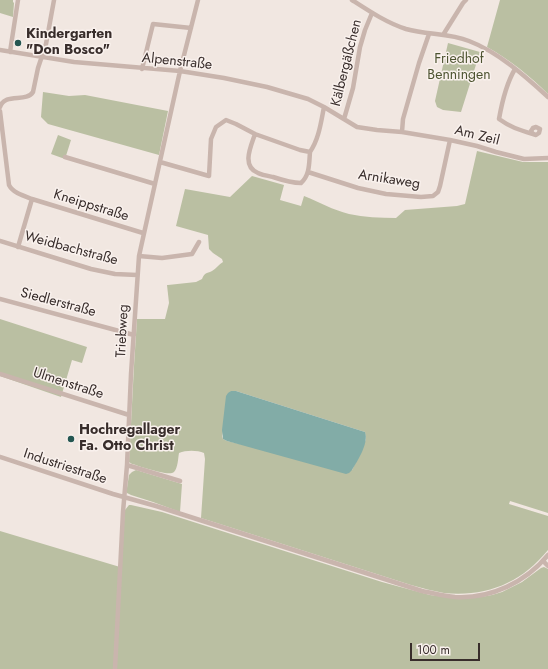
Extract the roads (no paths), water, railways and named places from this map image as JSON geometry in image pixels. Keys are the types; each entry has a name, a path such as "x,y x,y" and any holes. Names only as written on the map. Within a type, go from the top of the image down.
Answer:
{"street":[{"path":"10,52 18,0"},
{"path":"0,107 1,104 7,99 31,95 46,44 54,0"},
{"name":"Triebweg","path":"115,669 139,256 180,71 198,0"},
{"path":"352,0 372,13 405,28 429,34 462,38 479,45 498,56 548,97"},
{"path":"443,35 466,0"},
{"name":"Kälbergäßchen","path":"344,119 353,88 360,47 372,13"},
{"path":"142,69 153,24 191,28"},
{"path":"402,132 403,119 429,34"},
{"name":"Alpenstraße","path":"0,50 74,62 142,69 180,71 224,78 267,87 308,99 344,119"},
{"path":"515,69 502,101 499,119 507,125 533,134"},
{"path":"255,134 248,154 248,160 251,168 257,173 294,183 301,183 305,180 308,172 310,152 317,139 324,107"},
{"name":"Kneippstraße","path":"0,111 11,189 32,199 143,233"},
{"name":"Am Zeil","path":"344,119 357,127 402,132 450,140 524,159 548,158"},
{"path":"160,162 209,176 211,139 216,127 226,120 255,134 300,150 310,152"},
{"name":"Arnikaweg","path":"308,172 358,188 386,194 421,197 433,196 438,192 440,186 450,140"},
{"path":"65,157 155,184"},
{"path":"18,247 32,199"},
{"name":"Weidbachstraße","path":"0,241 91,269 115,274 137,275"},
{"path":"139,256 162,258 192,254 199,242"},
{"name":"Siedlerstraße","path":"0,299 134,335"},
{"name":"Ulmenstraße","path":"0,374 129,415"},
{"name":"Industriestraße","path":"0,457 124,498 156,506 422,591 442,595 457,597 482,595 497,591 525,576 536,568 548,554"},
{"path":"127,465 180,481"},
{"path":"543,561 548,566"}],"water":[{"path":"231,391 236,391 365,432 366,441 352,470 346,474 223,439 222,430 226,396"}],"place":[{"name":"Kindergarten \"Don Bosco\"","path":"18,43"},
{"name":"Hochregallager Fa. Otto Christ","path":"71,439"}],"park label":[{"name":"Friedhof Benningen","path":"459,68"}]}
